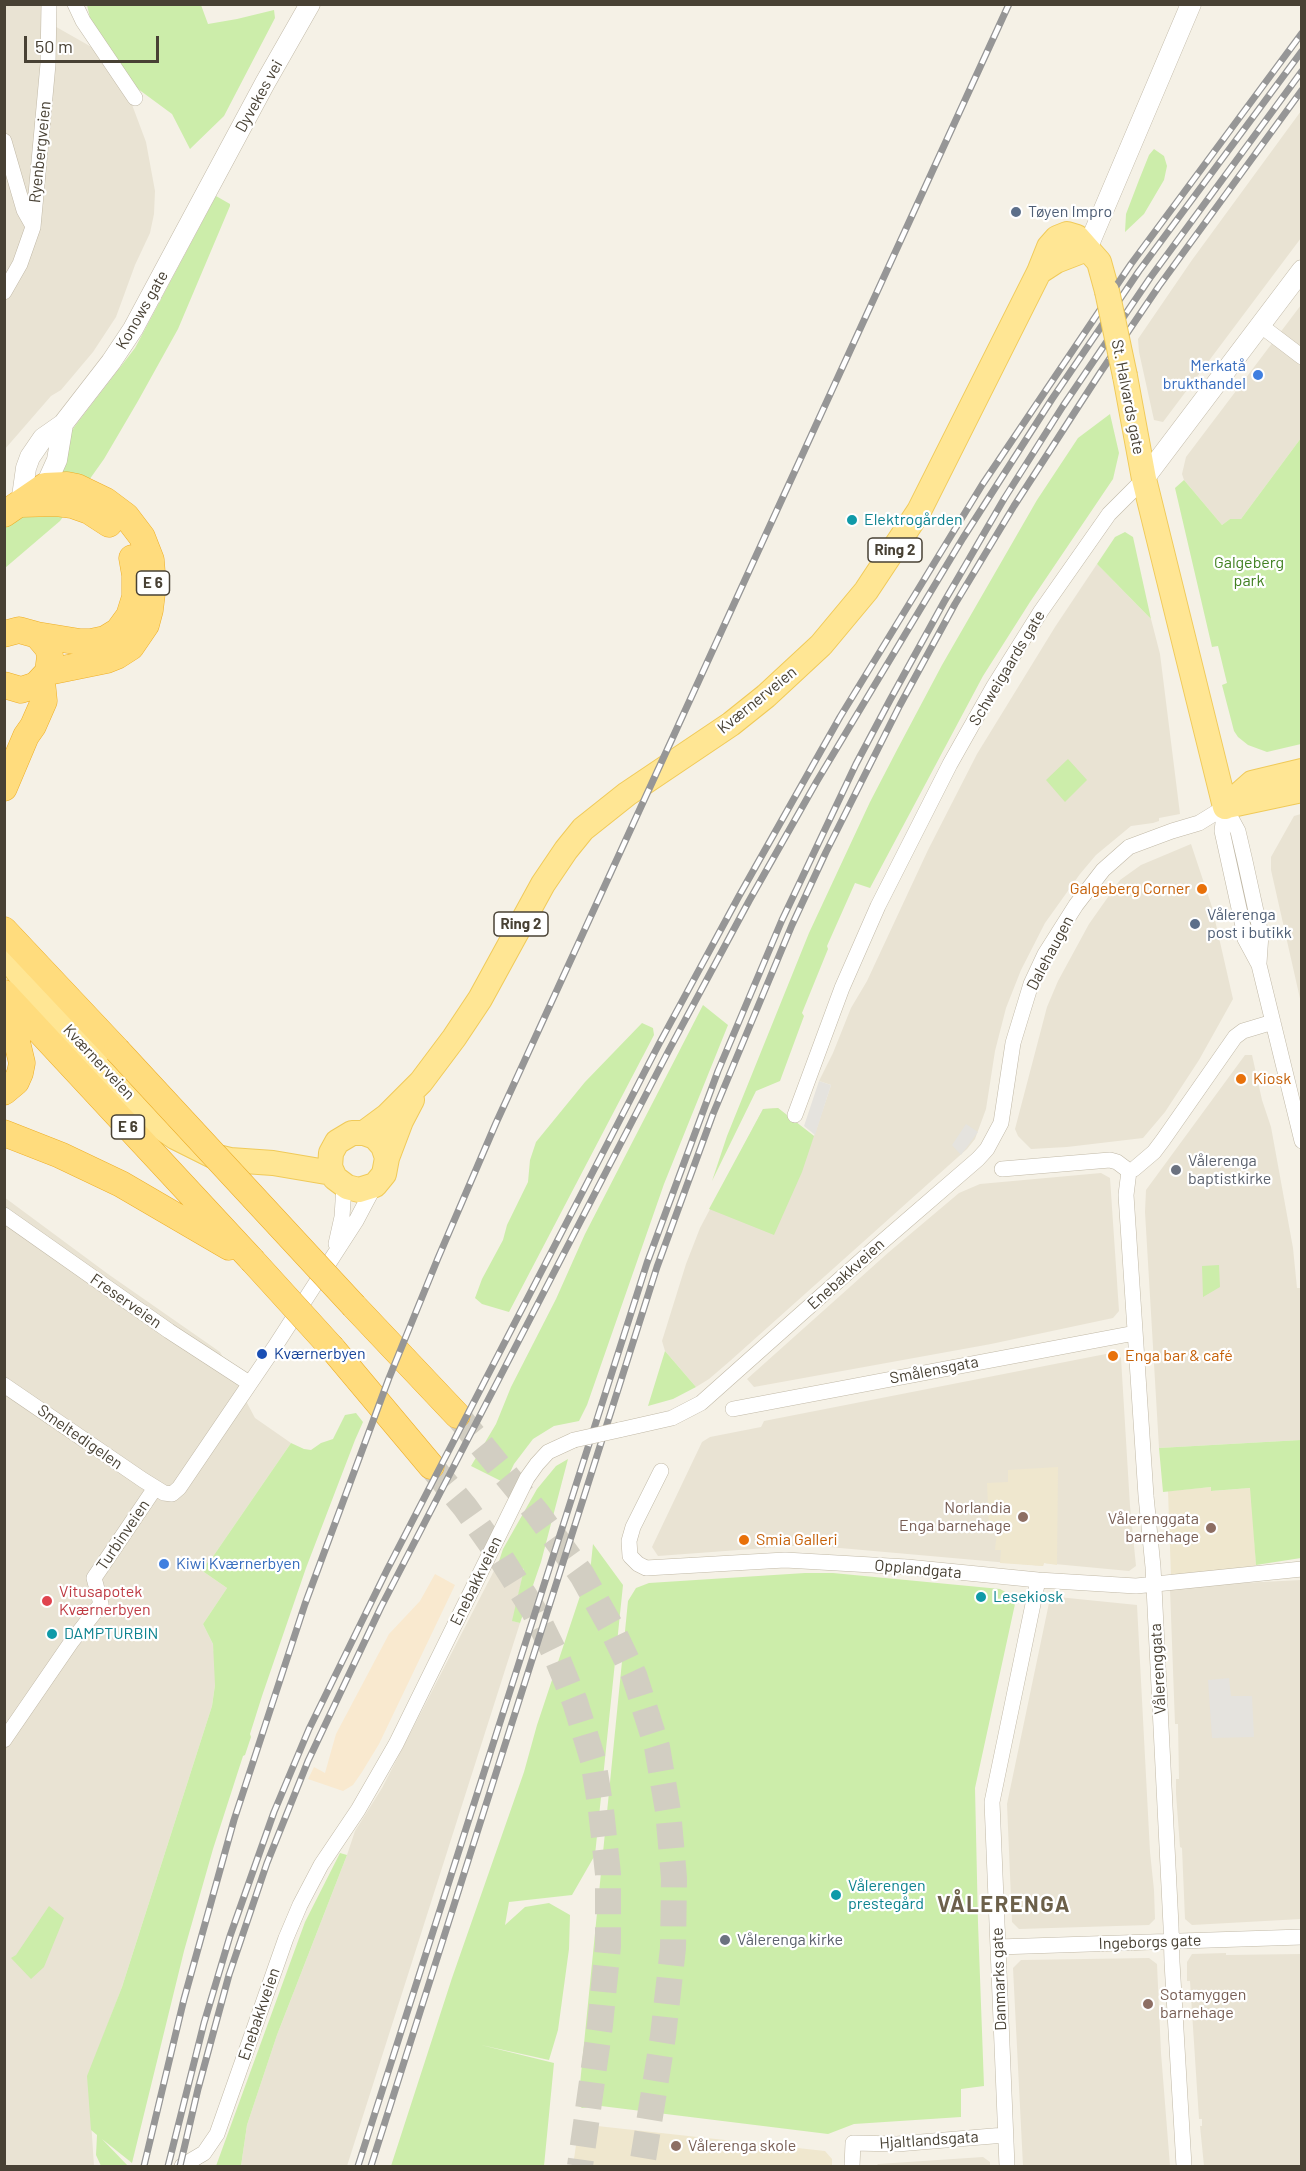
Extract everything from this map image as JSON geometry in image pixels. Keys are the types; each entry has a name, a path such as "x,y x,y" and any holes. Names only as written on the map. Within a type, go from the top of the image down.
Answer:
{"highway":[{"name":"E 6","path":"25,686 107,660 131,647 149,617 153,585 152,566 142,537 126,516 106,501 76,487 34,499"},
{"name":"E 6","path":"4,634 19,630 42,637 80,642 97,641 112,636 125,624 135,597 135,574 127,545 107,522 89,511 72,505 34,499"},
{"path":"4,788 44,701 25,686 50,656 42,637"},
{"name":"E 6","path":"4,930 457,1415"},
{"name":"E 6","path":"4,993 332,1348 431,1466"},
{"path":"4,1026 17,1042 22,1063 16,1082 4,1092"},
{"name":"E 6","path":"4,1132 121,1184 252,1260"}],"main road":[{"path":"1067,234 1077,237 1093,255"},
{"name":"Kværnerveien","path":"342,1186 330,1160 333,1147 346,1135 364,1133 387,1116 421,1082 468,1018 543,884 583,829 627,794 731,724 766,696 821,645 866,591 919,511 1039,272 1049,247 1057,238 1067,234"},
{"path":"1039,272 1056,261 1093,255"},
{"name":"St. Halvards gate","path":"1093,255 1125,376 1144,479 1225,807"},
{"path":"1225,807 1252,783 1302,771"},
{"path":"1225,807 1302,789"},
{"name":"Kværnerveien","path":"4,953 29,987 159,1126 192,1147 213,1156 247,1162 273,1163 358,1190 375,1185 384,1174 387,1158 401,1121 421,1082"},
{"name":"Kværnerveien","path":"4,975 29,987"},
{"path":"364,1133 380,1142 387,1158"},
{"name":"Kværnerveien","path":"273,1163 321,1148 333,1147"}],"street":[{"name":"Ryenbergveien","path":"4,292 20,264 33,226 47,81 50,37 49,4"},
{"path":"75,4 83,21 135,98"},
{"name":"Dyvekes vei","path":"209,189 264,83 310,4"},
{"path":"1093,255 1112,189 1191,4"},
{"path":"4,141 24,210 33,226"},
{"name":"Konows gate","path":"34,499 26,468 30,458 43,438 63,424 127,338 209,189"},
{"path":"1067,234 1090,220 1112,189"},
{"name":"Schweigaards gate","path":"795,1115 842,988 878,906 956,753 994,686 1041,611 1109,514 1144,479 1302,270"},
{"path":"1260,325 1302,357"},
{"name":"Konows gate","path":"34,499 57,460 63,424"},
{"name":"St. Halvards gate","path":"1225,807 1222,831 1245,939 1259,965 1302,1141"},
{"name":"Dalehaugen","path":"965,1170 987,1149 1001,1123 1013,1043 1024,1004 1045,954 1076,905 1103,870 1129,847 1199,823 1225,807"},
{"path":"1002,1169 1110,1160 1129,1171 1138,1167 1154,1152 1235,1037 1243,1031 1273,1022"},
{"name":"Enebakkveien","path":"182,2166 204,2153 217,2134 285,1938 300,1905 321,1865 372,1787 396,1744 527,1478 537,1464 548,1452 574,1440 672,1418 701,1403 965,1170"},
{"name":"Vålerenggata","path":"1129,1171 1126,1195 1154,1585 1184,2166"},
{"name":"Kværnerveien","path":"249,1383 356,1221 375,1185"},
{"name":"Kværnerveien","path":"334,1253 342,1186"},
{"name":"Freserveien","path":"4,1215 169,1331 249,1383"},
{"name":"Smålensgata","path":"733,1408 1135,1333"},
{"name":"Turbinveien","path":"4,1740 72,1641 101,1604 94,1578 155,1488 172,1494 179,1488 249,1383"},
{"name":"Smeltedigelen","path":"4,1385 155,1488"},
{"name":"Opplandgata","path":"661,1471 633,1527 629,1541 630,1556 646,1568 785,1560 907,1567 1038,1580 1154,1585 1302,1569"},
{"name":"Danmarks gate","path":"1006,2166 992,1802 1038,1580"},
{"name":"Ingeborgs gate","path":"998,1947 1302,1937"},
{"name":"Hjaltlandsgata","path":"852,2166 853,2143 897,2144 1005,2135"}],"shaded area":[{"path":"5,5 43,5 44,20 95,49 131,102 146,142 155,191 150,233 135,265 116,317 93,352 61,390 51,396 5,449"},
{"path":"1301,111 1301,238 1163,422 1154,420 1138,339 1192,260"},
{"path":"1301,305 1301,438 1241,519 1230,519 1222,525 1184,480 1182,474 1186,457"},
{"path":"1097,564 1151,619 1160,654 1180,814 1159,818 1159,821 1153,823 1131,826 1096,855 1045,923 1021,970 1006,1008 995,1051 986,1109 975,1139 967,1149 730,1361 696,1387 665,1351 662,1341 700,1228 763,1109 778,1108 814,1136 831,1085 819,1081 851,1008 867,981 928,850 977,754 1055,627"},
{"path":"1302,810 1301,1003 1271,870 1271,857 1294,816 1301,814"},
{"path":"1191,844 1212,907 1233,999 1199,1060 1165,1112 1143,1138 1031,1149 1018,1136 1015,1129 1047,1007 1058,981 1089,924 1120,880 1141,865"},
{"path":"1245,1055 1252,1055 1262,1100 1271,1127 1293,1248 1297,1288 1300,1288 1302,1315 1301,1440 1159,1448 1145,1212 1146,1190"},
{"path":"819,1081 831,1085 815,1135 804,1126"},
{"path":"966,1124 978,1132 961,1155 952,1145"},
{"path":"1101,1173 1110,1178 1119,1311 1113,1318 991,1344 754,1387 747,1379 889,1252 959,1193 980,1184"},
{"name":"Kværnerbyen","path":"4,1197 108,1274 220,1352 255,1418 291,1443 214,1555 201,1570 227,1588 203,1624 213,1644 215,1660 212,1706 122,1987 88,2076 94,2166 5,2166"},
{"path":"1116,1352 1121,1358 1136,1566 1129,1571 1044,1563 1043,1566 806,1545 658,1556 652,1547 702,1442 710,1437 761,1427 764,1421"},
{"name":"Norlandia Enga barnehage","path":"1058,1467 1057,1565 1000,1563 1001,1550 995,1550 997,1531 989,1529 987,1483 1008,1482 1008,1470"},
{"name":"Vålerenggata barnehage","path":"1211,1487 1212,1491 1251,1488 1256,1565 1253,1568 1171,1576 1168,1491"},
{"path":"499,1561 524,1569 513,1621 520,1623 347,2166 241,2166 247,2125 277,2035 355,1831 382,1788"},
{"path":"435,1574 455,1585 379,1744 362,1772 353,1785 343,1791 308,1779 314,1767 325,1773 336,1734 389,1634 420,1601"},
{"path":"1301,1580 1301,1919 1192,1925 1185,1919 1182,1848 1180,1847 1176,1794 1176,1779 1179,1779 1178,1724 1175,1724 1170,1589"},
{"path":"1058,1597 1137,1605 1154,1890 1155,1919 1149,1925 1019,1929 1012,1922 1007,1804 1049,1603"},
{"path":"1229,1678 1231,1696 1252,1696 1254,1737 1212,1738 1208,1680"},
{"path":"1226,1953 1226,1955 1301,1954 1301,2166 1204,2166 1200,2126 1202,2126 1202,2119 1199,2119 1187,1962 1192,1954"},
{"path":"1149,1958 1157,1964 1170,2166 1023,2166 1013,1968 1021,1960"},
{"name":"Vålerenga skole","path":"579,2124 825,2151 832,2159 832,2166 573,2166"},
{"path":"983,2157 990,2162 990,2166 876,2166 878,2164"}],"green space":[{"path":"87,5 201,5 208,24 274,10 275,18 224,116 190,149 172,114 134,86 91,22"},
{"path":"1154,149 1164,156 1167,166 1164,180 1144,214 1125,232 1126,214 1149,155"},
{"path":"216,196 230,206 178,329 138,401 104,459 60,521 5,568 5,522 135,348"},
{"path":"1110,414 1119,453 1113,479 983,676 870,888 855,883 827,946 828,949 802,1013 804,1016 780,1081 756,1091 712,1181 727,1136 809,933 870,802 898,748 942,665 1037,500 1078,438"},
{"name":"Galgeberg park","path":"1301,438 1301,744 1267,752 1248,745 1234,731 1222,685 1227,683 1218,646 1212,647 1175,488 1184,480 1222,525 1230,519 1241,519"},
{"path":"1125,532 1133,537 1151,619 1097,564 1115,537"},
{"path":"1068,759 1087,780 1065,802 1046,780"},
{"path":"703,1005 728,1025 664,1184 587,1405 579,1421 554,1426 533,1439 514,1464 505,1483 471,1466 496,1424 511,1387 556,1299 585,1234"},
{"path":"642,1023 653,1028 654,1035 509,1312 482,1304 475,1298 528,1182 530,1160 536,1142 585,1082"},
{"path":"778,1108 814,1136 802,1172 774,1235 709,1209 763,1109"},
{"path":"1219,1265 1220,1287 1203,1297 1202,1266"},
{"path":"665,1351 696,1387 673,1399 648,1406"},
{"path":"356,1413 363,1422 306,1568 213,1849 184,1951 132,2163 102,2139 128,2166 101,2166 96,2155 97,2135 91,2130 87,2076 122,1987 212,1706 215,1685 213,1644 203,1624 227,1588 201,1570 214,1555 291,1443 311,1450 333,1439 345,1415"},
{"path":"1301,1440 1301,1558 1256,1565 1250,1488 1211,1491 1211,1487 1163,1492 1159,1448"},
{"path":"568,1459 541,1562 520,1623 512,1621 524,1569 499,1561 503,1549 537,1489 556,1466"},
{"path":"593,1544 623,1585 595,1855 572,1895 509,1902 505,1925 525,1907 549,1903 570,1915 569,1949 558,2030 549,2060 481,2045 554,2063 544,2166 391,2166 452,1978 524,1772 537,1725 591,1563"},
{"path":"833,1573 1000,1589 1009,1594 1015,1604 975,1788 984,2086 961,2089 961,2117 854,2124 828,2134 601,2106 582,2108 579,2106 579,2094 628,1601 636,1588 649,1583"},
{"path":"340,1853 347,1855 277,2035 247,2125 241,2166 216,2166 305,1922"},
{"path":"49,1906 64,1918 44,1967 31,1979 11,1958 16,1955"}],"tunnel":[{"path":"457,1415 537,1513 582,1575 634,1675 657,1747 668,1811 674,1878 673,1948 663,2036 642,2166"},
{"path":"431,1466 465,1507 534,1611 575,1702 593,1760 608,1874 608,1946 600,2025 580,2166"}],"railway":[{"path":"144,2166 184,1999 234,1820 305,1604 389,1378 496,1123 1009,4"},
{"path":"168,2166 204,2023 230,1936 274,1812 309,1729 387,1570 659,1044 840,717 982,485 1131,264 1302,33"},
{"path":"180,2166 229,1975 267,1863 308,1761 381,1607 669,1050 817,781 963,538 1052,399 1139,271 1302,51"},
{"path":"358,2166 647,1263 718,1071 782,920 856,764 944,602 1004,499 1063,406 1150,278 1302,71"},
{"path":"371,2166 657,1267 713,1114 792,925 900,705 955,604 1014,506 1159,286 1302,90"}],"place":[{"name":"Tøyen Impro","path":"1016,212"},
{"name":"Merkatå brukthandel","path":"1258,375"},
{"name":"Elektrogården","path":"852,520"},
{"name":"Galgeberg Corner","path":"1202,889"},
{"name":"Vålerenga post i butikk","path":"1195,924"},
{"name":"Kiosk","path":"1241,1079"},
{"name":"Vålerenga baptistkirke","path":"1176,1170"},
{"name":"Kværnerbyen","path":"262,1354"},
{"name":"Enga bar & café","path":"1113,1356"},
{"name":"Norlandia Enga barnehage","path":"1023,1517"},
{"name":"Vålerenggata barnehage","path":"1211,1528"},
{"name":"Smia Galleri","path":"744,1540"},
{"name":"Kiwi Kværnerbyen","path":"164,1564"},
{"name":"Lesekiosk","path":"981,1597"},
{"name":"Vitusapotek Kværnerbyen","path":"47,1601"},
{"name":"DAMPTURBIN","path":"52,1634"},
{"name":"Vålerengen prestegård","path":"836,1895"},
{"name":"Vålerenga kirke","path":"725,1940"},
{"name":"Sotamyggen barnehage","path":"1148,2004"},
{"name":"Vålerenga skole","path":"676,2146"}],"district":[{"name":"VÅLERENGA","path":"1004,1905"}]}
